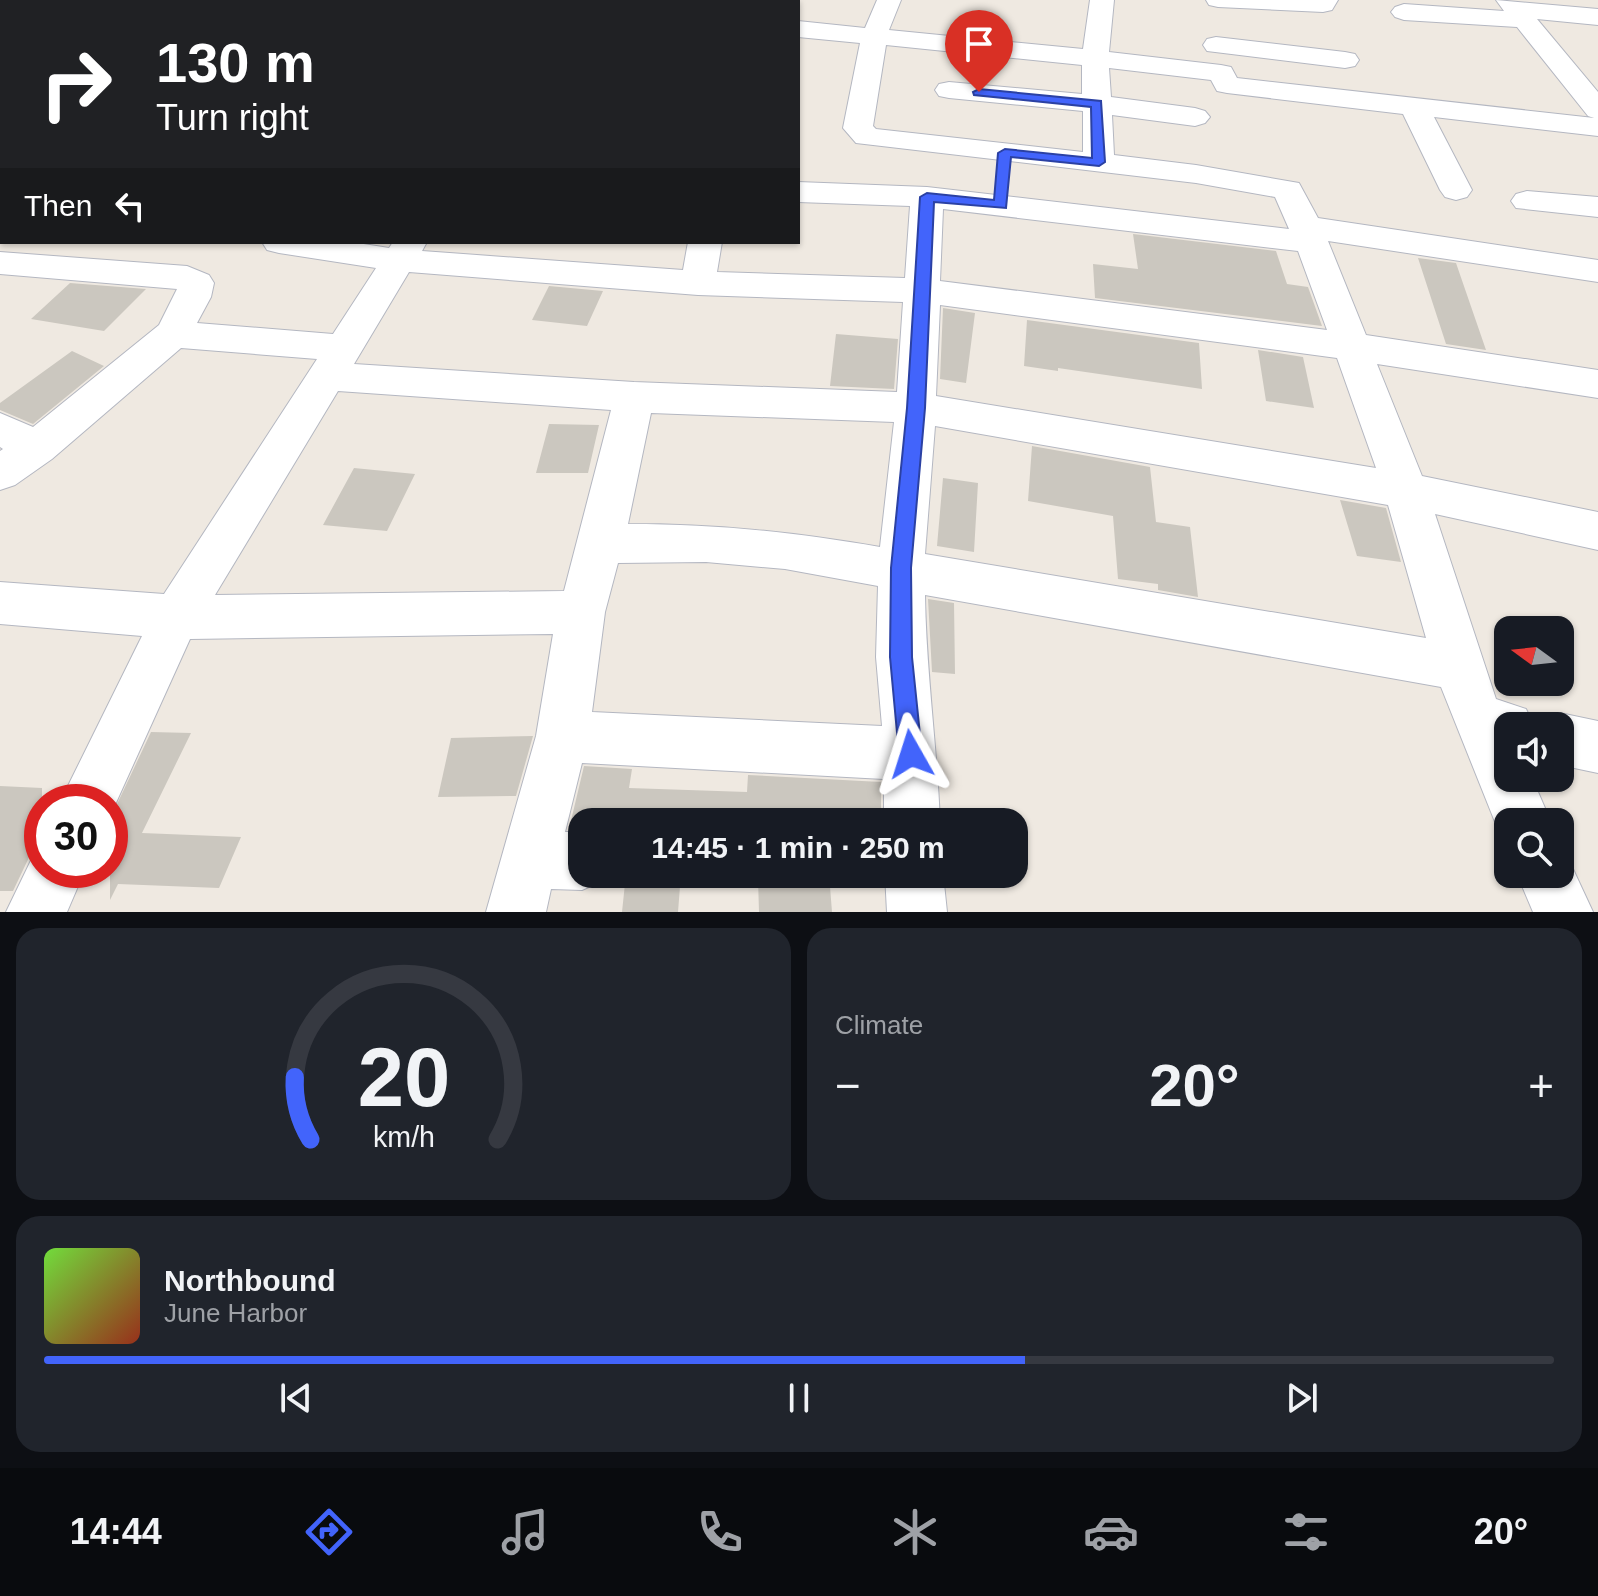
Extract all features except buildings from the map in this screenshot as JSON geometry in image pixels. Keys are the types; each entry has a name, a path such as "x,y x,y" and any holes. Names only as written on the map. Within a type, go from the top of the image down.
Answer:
{"street":[{"path":"889,0 874,36 858,128 867,137 1276,185 1294,196 1406,490 1459,667 1493,724 1519,808"},
{"path":"1207,0 1218,59 1227,85 1598,127"},
{"path":"1218,0 1323,5 1326,0"},
{"path":"1095,2 1099,162"},
{"path":"1516,10 1598,110"},
{"path":"1404,12 1516,10 1598,17"},
{"path":"800,29 1095,58 1345,60"},
{"path":"1558,62 1598,65"},
{"path":"949,90 1195,117"},
{"path":"1414,106 1456,190"},
{"path":"1001,205 1005,153"},
{"path":"800,192 927,197 1309,234 1598,271"},
{"path":"912,808 911,754 901,657 901,568 916,408 927,197"},
{"path":"1527,201 1598,207"},
{"path":"307,244 404,251 698,283 923,291 1351,346 1598,384"},
{"path":"698,283 705,244"},
{"path":"97,784 176,617 404,251"},
{"path":"0,263 187,278 196,283 193,297 173,334 37,447 0,473"},
{"path":"173,334 334,362 634,397 916,408 1406,490 1598,531"},
{"path":"542,878 581,612 601,544 634,397"},
{"path":"0,429 37,447"},
{"path":"601,544 706,543 785,550 1459,667"},
{"path":"0,603 176,617 581,612"},
{"path":"562,736 911,754"},
{"path":"1574,742 1598,747"},
{"path":"36,912 47,888"},
{"path":"915,888 917,912"}],"route":[{"path":"911,754 901,657 901,568 916,408 927,197 1001,205 1005,153 1099,162 1097,104 979,92"}]}
